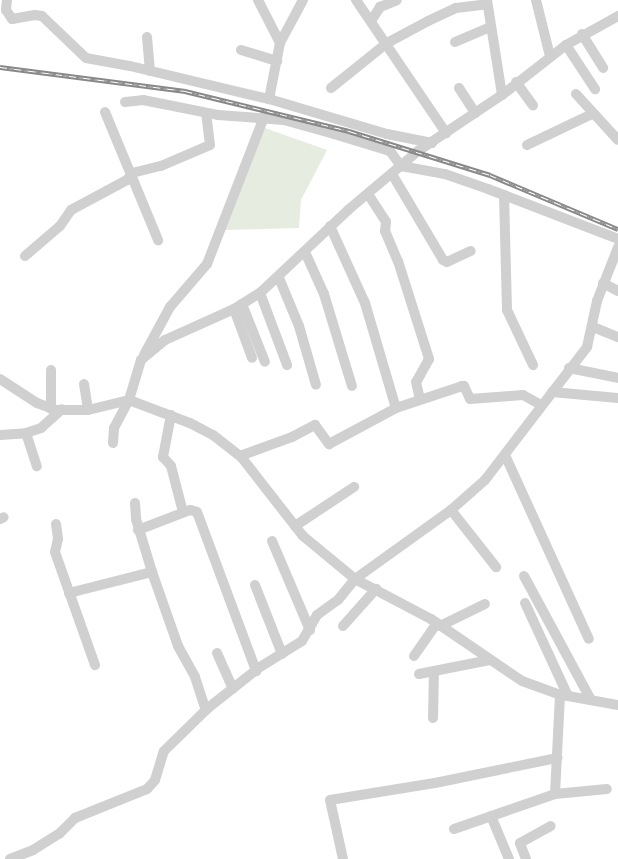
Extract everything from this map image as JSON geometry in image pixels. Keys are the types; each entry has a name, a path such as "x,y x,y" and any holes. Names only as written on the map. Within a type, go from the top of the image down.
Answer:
{"street":[{"path":"7,0 6,9 12,19 42,16 86,58 269,99 387,134 432,143"},
{"path":"258,0 280,43"},
{"path":"269,99 280,43 303,0"},
{"path":"357,0 446,133"},
{"path":"371,21 380,7 397,0"},
{"path":"536,0 550,56"},
{"path":"331,88 387,43 456,8 487,2 502,95"},
{"path":"141,360 165,340 238,307 260,293 279,278 330,226 401,166 502,95 550,56 582,34 616,19"},
{"path":"455,42 491,27"},
{"path":"582,34 603,68"},
{"path":"147,37 150,71"},
{"path":"566,45 595,89"},
{"path":"241,50 277,61"},
{"path":"516,82 533,105"},
{"path":"459,88 475,113"},
{"path":"576,94 618,140"},
{"path":"126,102 143,100 240,118 264,117 284,120 390,151 401,166 445,174 618,240"},
{"path":"105,111 158,240"},
{"path":"25,256 60,226 71,210 127,180 132,173 161,166 210,145 206,113"},
{"path":"526,145 592,114"},
{"path":"113,443 114,428 129,400 141,360 170,307 207,264 264,117"},
{"path":"393,174 443,260 447,262 471,251"},
{"path":"368,194 386,222 385,231 398,261 429,359 416,382 420,400"},
{"path":"504,195 507,310 533,365"},
{"path":"330,226 365,303 396,408"},
{"path":"10,859 33,850 59,834 75,818 147,789 155,780 164,751 206,710 256,671 302,641 317,615 338,600 355,579 451,510 485,480 587,347 603,283 618,247"},
{"path":"305,252 324,294 352,386"},
{"path":"279,278 299,327 316,385"},
{"path":"603,283 618,291"},
{"path":"260,293 287,365"},
{"path":"238,307 252,358"},
{"path":"238,307 265,362"},
{"path":"593,327 618,337"},
{"path":"569,368 618,378"},
{"path":"51,370 57,409"},
{"path":"0,379 57,409 75,412 129,400 171,415 213,435 240,456 303,536 355,579 438,625 522,681 564,695 618,705"},
{"path":"84,384 88,410"},
{"path":"240,456 292,437 315,425 328,444 396,408 462,386 465,386 470,399 523,395 541,405"},
{"path":"552,392 618,398"},
{"path":"0,435 26,434 40,428 57,409"},
{"path":"171,415 162,457 171,466 183,512"},
{"path":"26,434 37,466"},
{"path":"505,455 589,639"},
{"path":"295,526 354,487"},
{"path":"135,502 138,530 152,572 178,646 195,677 206,710"},
{"path":"138,530 183,512 190,510 197,512 256,671"},
{"path":"451,510 496,567"},
{"path":"56,524 58,539 55,552 95,665"},
{"path":"272,541 310,630"},
{"path":"69,593 152,572"},
{"path":"524,576 591,700"},
{"path":"255,585 282,654"},
{"path":"343,626 376,589"},
{"path":"525,603 564,695 555,794"},
{"path":"414,656 438,625 484,604"},
{"path":"217,652 233,689"},
{"path":"419,674 490,660"},
{"path":"434,671 434,718"},
{"path":"343,859 330,800 435,783 557,758"},
{"path":"454,829 555,794 607,789"},
{"path":"491,816 509,859"},
{"path":"526,859 520,843 551,826"}],"shaded area":[{"path":"265,128 327,150 301,200 299,228 223,230"}],"railway":[{"path":"0,67 185,91 349,131 490,175 618,229"}]}
